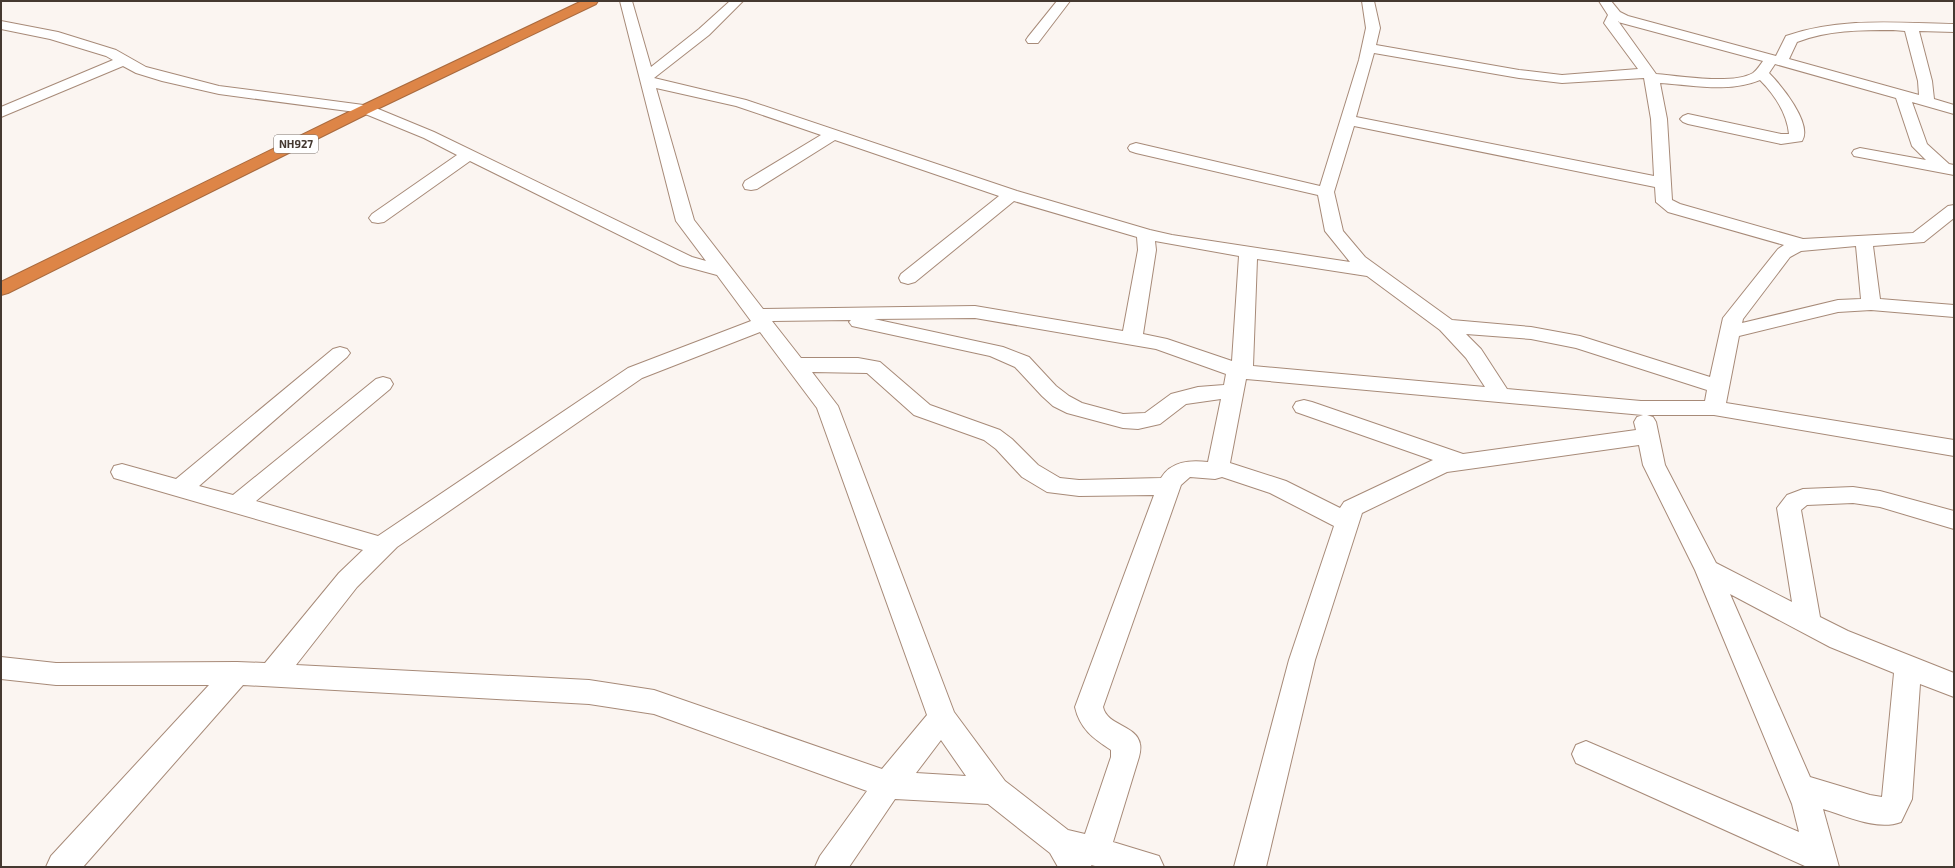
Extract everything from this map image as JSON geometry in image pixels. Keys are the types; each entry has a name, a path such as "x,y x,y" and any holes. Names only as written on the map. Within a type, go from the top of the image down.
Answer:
{"highway":[{"name":"NH927","path":"1,289 366,109 592,1"}],"street":[{"path":"626,1 685,221 827,406 942,718 994,791 1077,854 1148,867"},
{"path":"647,79 704,32 737,1"},
{"path":"1033,40 1064,1"},
{"path":"1368,1 1373,28 1326,192 1334,231 1344,245 1373,271 1447,326 1474,354 1501,396"},
{"path":"1605,1 1616,15 1623,19 1902,94 1954,110"},
{"path":"1616,15 1611,20 1611,23 1650,76 1659,119 1664,202 1667,205 1803,245"},
{"path":"1,25 53,35 111,53 155,75 219,90 366,109 429,135 674,255 699,266 723,271"},
{"path":"1911,27 1925,81 1926,102"},
{"path":"1368,48 1519,74 1555,78 1579,79 1650,76 1729,83 1753,78 1761,73 1777,60 1791,39 1798,35 1847,28 1954,28"},
{"path":"1,112 124,60"},
{"path":"1688,119 1781,139 1796,138 1798,133 1786,101 1778,90 1761,73"},
{"path":"647,79 719,96 1011,195 1146,234 1248,252 1373,271"},
{"path":"1902,94 1920,146 1949,169"},
{"path":"1347,120 1662,183"},
{"path":"751,185 832,135"},
{"path":"1136,148 1326,192"},
{"path":"1860,153 1949,169"},
{"path":"378,218 468,155"},
{"path":"908,278 1011,195"},
{"path":"1716,397 1733,318 1784,253 1796,246 1803,245 1918,238 1954,210"},
{"path":"1132,338 1147,250 1146,234"},
{"path":"1864,241 1871,304"},
{"path":"1077,854 1125,757 1126,744 1096,725 1090,716 1089,707 1169,486 1177,473 1187,468 1214,471 1218,467 1237,378 1248,252"},
{"path":"1730,332 1838,306 1871,304 1954,311"},
{"path":"272,675 348,580 382,546 635,373 760,319 819,314 975,312 1160,342 1237,378 1501,396 1641,408 1716,397"},
{"path":"819,314 996,351 1022,362 1049,391 1061,401 1075,408 1122,421 1138,422 1152,419 1179,399 1198,394 1237,378"},
{"path":"1447,326 1531,333 1580,342 1716,397 1954,448"},
{"path":"180,489 340,353"},
{"path":"795,364 858,365 872,367 922,410 992,435 1004,444 1030,471 1055,486 1079,488 1169,486"},
{"path":"236,505 383,384"},
{"path":"1304,407 1464,462"},
{"path":"1641,408 1654,465 1707,570 1807,804 1822,862"},
{"path":"1250,867 1302,660 1352,508 1442,465 1648,436"},
{"path":"1218,467 1278,487 1348,522"},
{"path":"122,472 382,546"},
{"path":"1808,622 1789,508 1795,501 1803,497 1860,496 1880,498 1954,520"},
{"path":"1707,570 1839,639 1954,685"},
{"path":"1800,788 1870,809 1890,812 1897,799 1908,667"},
{"path":"1,668 56,674 237,673 589,692 654,702 888,786 994,791"},
{"path":"62,867 237,673"},
{"path":"831,867 888,786 942,718"},
{"path":"1586,754 1822,862"}]}
